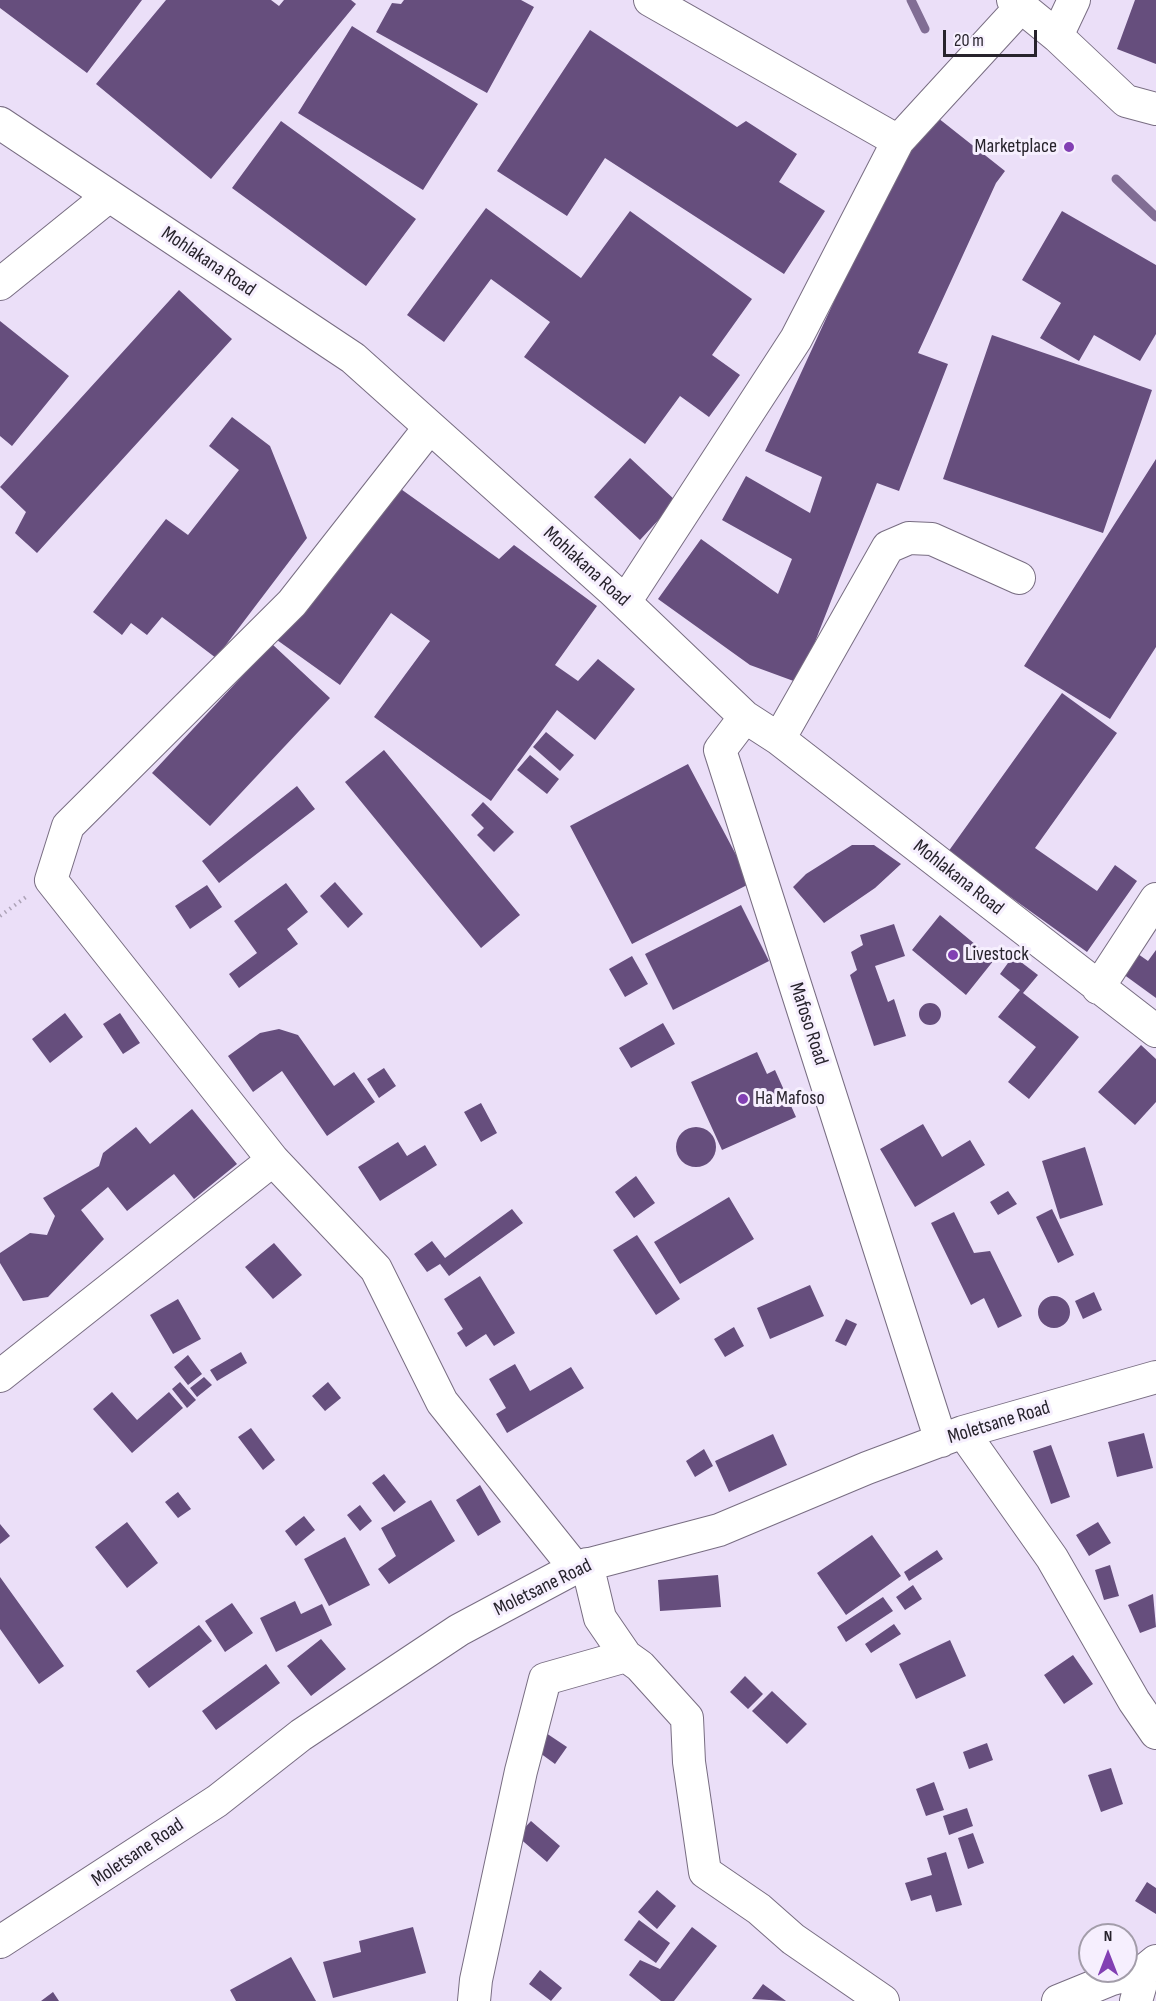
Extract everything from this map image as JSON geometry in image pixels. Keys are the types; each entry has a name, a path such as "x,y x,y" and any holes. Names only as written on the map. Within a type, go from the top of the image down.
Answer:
{"street":[{"path":"650,0 898,141"},
{"path":"1057,36 1074,0"},
{"path":"625,602 796,339 898,141 1017,4 1057,36 1126,101 1156,109"},
{"name":"Mohlakana Road","path":"0,123 353,358 625,602 745,717 779,739 1156,1031"},
{"path":"0,284 109,196"},
{"path":"430,427 292,603 68,826 51,880 273,1160 376,1269 442,1402 581,1566 600,1618 626,1656 640,1666 687,1718 689,1761 705,1872 759,1910 793,1939 883,2001"},
{"path":"779,739 888,546 909,538 932,539 1019,578"},
{"name":"Mafoso Road","path":"745,717 720,750 952,1436"},
{"path":"1098,988 1156,899"},
{"path":"0,1376 273,1160"},
{"name":"Moletsane Road","path":"0,1942 217,1801 301,1735 459,1630 581,1566 719,1530 952,1436 1156,1377"},
{"path":"952,1436 1052,1558 1134,1701 1156,1733"},
{"path":"474,2001 476,1980 521,1772 546,1679 626,1656"},
{"path":"1058,2001 1150,1966"},
{"path":"1136,2001 1150,1966"}],"building":[{"path":"0,0 142,0 87,73 0,8"},
{"path":"166,0 271,0 279,6 284,0 351,0 356,4 211,179 96,84"},
{"path":"404,0 521,0 534,7 487,93 376,32 392,3 401,4"},
{"path":"1135,0 1156,0 1156,64 1117,49"},
{"path":"352,26 478,104 423,190 298,113"},
{"path":"590,30 737,127 746,121 797,154 779,182 825,211 784,274 605,158 567,216 497,171"},
{"path":"933,114 1005,171 996,183 918,353 948,364 899,491 877,483 799,683 750,665 658,599 701,539 778,594 792,559 722,520 746,476 810,513 822,477 765,451 907,143"},
{"path":"281,121 416,219 366,286 232,188"},
{"path":"486,208 581,278 630,211 752,299 712,355 740,375 709,417 680,396 645,444 524,357 550,322 491,279 444,342 407,315"},
{"path":"1062,211 1156,265 1156,334 1140,361 1094,335 1079,361 1040,338 1061,303 1022,280"},
{"path":"179,290 232,339 37,553 15,533 26,512 0,487"},
{"path":"0,321 69,376 12,446 0,436"},
{"path":"992,335 1152,390 1103,533 943,479"},
{"path":"232,417 270,446 307,538 216,658 162,617 147,635 131,623 122,635 93,612 166,519 188,535 239,470 209,446"},
{"path":"630,458 676,501 640,540 594,497"},
{"path":"1156,459 1156,647 1110,719 1024,666"},
{"path":"391,482 499,559 514,545 597,606 555,665 578,681 598,659 635,689 595,740 557,710 491,801 374,717 430,641 391,613 340,685 277,640"},
{"path":"272,644 330,698 210,826 152,773"},
{"path":"1062,693 1117,733 1035,848 1097,891 1115,865 1137,881 1087,952 948,852"},
{"path":"546,732 574,755 560,771 533,747"},
{"path":"384,750 520,915 481,948 345,782"},
{"path":"530,755 559,779 547,794 517,770"},
{"path":"688,764 751,883 632,944 570,826"},
{"path":"297,786 315,809 219,883 202,861"},
{"path":"483,802 514,832 494,852 477,835 484,828 471,815"},
{"path":"852,845 874,845 901,864 875,888 824,923 793,887 806,874"},
{"path":"335,882 363,914 348,928 320,896"},
{"path":"286,883 308,912 287,929 298,944 239,988 229,974 257,953 234,921"},
{"path":"207,885 222,907 190,929 175,906"},
{"path":"741,905 769,961 673,1010 645,954"},
{"name":"Livestock","path":"940,915 994,960 966,995 912,950"},
{"path":"894,924 905,956 875,966 888,1002 894,999 906,1036 874,1046 850,975 857,970 851,952 863,945 860,935"},
{"path":"1156,950 1156,998 1123,974 1138,954 1148,961"},
{"path":"632,956 648,984 625,997 609,969"},
{"path":"1013,956 1038,975 1023,993 1079,1037 1029,1099 1008,1082 1036,1047 998,1017 1020,990 1000,974"},
{"path":"930,1003 938,1006 941,1014 938,1022 930,1025 922,1022 919,1014 922,1006"},
{"path":"65,1013 83,1037 50,1063 32,1039"},
{"path":"120,1013 140,1043 123,1054 103,1024"},
{"path":"663,1023 675,1044 631,1068 619,1048"},
{"path":"279,1029 298,1035 334,1086 354,1072 375,1102 327,1136 282,1071 253,1092 228,1056 260,1033"},
{"path":"1141,1045 1156,1059 1156,1102 1135,1125 1098,1092"},
{"name":"Ha Mafoso","path":"757,1052 767,1074 775,1070 796,1117 722,1150 691,1082"},
{"path":"384,1068 396,1086 379,1098 367,1079"},
{"path":"481,1103 497,1133 481,1142 464,1112"},
{"path":"192,1109 237,1164 194,1199 174,1174 127,1211 108,1187 81,1210 104,1239 48,1297 23,1301 0,1263 0,1253 30,1233 47,1235 55,1216 43,1198 99,1166 103,1153 136,1127 150,1144"},
{"path":"923,1124 942,1157 970,1140 985,1165 915,1207 880,1149"},
{"path":"696,1127 704,1128 710,1133 715,1139 715,1155 710,1161 704,1166 696,1167 688,1166 682,1161 677,1155 676,1147 677,1139 682,1133 688,1128"},
{"path":"398,1142 407,1156 425,1145 437,1165 380,1201 358,1167"},
{"path":"1085,1147 1103,1205 1060,1219 1042,1161"},
{"path":"636,1176 655,1203 634,1218 615,1192"},
{"path":"1008,1191 1017,1204 998,1215 990,1202"},
{"path":"729,1197 754,1239 680,1284 654,1242"},
{"path":"512,1209 523,1223 449,1276 440,1264 427,1272 414,1254 432,1241 445,1258"},
{"path":"1052,1209 1074,1255 1058,1263 1036,1217"},
{"path":"954,1212 974,1253 990,1251 1022,1316 998,1328 984,1298 971,1305 931,1223"},
{"path":"637,1235 680,1299 656,1315 613,1250"},
{"path":"274,1243 302,1275 273,1299 245,1267"},
{"path":"480,1276 515,1333 494,1346 486,1334 466,1347 457,1333 463,1329 444,1299"},
{"path":"810,1285 824,1316 770,1339 757,1308"},
{"path":"1094,1292 1102,1310 1083,1319 1075,1301"},
{"path":"1054,1296 1065,1301 1070,1312 1065,1323 1054,1328 1043,1323 1038,1312 1043,1301"},
{"path":"178,1299 201,1339 173,1354 150,1315"},
{"path":"846,1319 857,1324 846,1346 835,1341"},
{"path":"734,1327 744,1346 725,1357 714,1339"},
{"path":"241,1352 247,1363 217,1381 210,1370"},
{"path":"188,1355 202,1374 188,1385 174,1367"},
{"path":"515,1364 530,1391 571,1367 584,1388 507,1433 496,1414 506,1408 489,1379"},
{"path":"204,1377 212,1385 197,1397 190,1388"},
{"path":"180,1382 196,1400 187,1408 172,1389"},
{"path":"328,1382 341,1398 325,1411 312,1396"},
{"path":"112,1392 137,1420 169,1392 183,1408 132,1453 93,1409"},
{"path":"251,1428 275,1460 263,1470 238,1437"},
{"path":"1144,1433 1153,1468 1117,1477 1108,1442"},
{"path":"773,1434 787,1465 729,1492 715,1461"},
{"path":"1051,1445 1070,1497 1051,1504 1033,1451"},
{"path":"704,1449 713,1466 695,1477 686,1461"},
{"path":"384,1474 406,1502 394,1512 372,1483"},
{"path":"480,1485 501,1522 478,1536 456,1500"},
{"path":"178,1492 191,1509 178,1518 165,1502"},
{"path":"431,1500 455,1541 389,1584 378,1569 396,1556 381,1528"},
{"path":"360,1505 372,1521 360,1531 347,1515"},
{"path":"304,1516 315,1530 296,1546 285,1531"},
{"path":"127,1522 158,1563 127,1588 95,1547"},
{"path":"1098,1522 1111,1543 1089,1556 1076,1535"},
{"path":"0,1524 10,1536 0,1544"},
{"path":"872,1535 901,1576 846,1615 817,1573"},
{"path":"345,1537 370,1585 329,1606 304,1559"},
{"path":"937,1550 943,1559 909,1581 904,1572"},
{"path":"1110,1565 1119,1596 1104,1600 1095,1570"},
{"path":"718,1575 721,1607 660,1611 658,1580"},
{"path":"0,1577 64,1666 39,1684 0,1629"},
{"path":"913,1585 922,1599 905,1610 896,1597"},
{"path":"1153,1594 1156,1627 1140,1633 1128,1605"},
{"path":"883,1597 893,1611 846,1642 837,1627"},
{"path":"295,1601 301,1614 322,1604 332,1625 276,1652 260,1618"},
{"path":"232,1603 253,1633 225,1652 205,1621"},
{"path":"894,1624 901,1634 871,1653 865,1644"},
{"path":"199,1625 212,1641 149,1688 136,1671"},
{"path":"321,1639 346,1669 311,1696 287,1666"},
{"path":"950,1640 966,1676 916,1699 899,1664"},
{"path":"1073,1655 1093,1684 1064,1704 1044,1675"},
{"path":"266,1664 280,1683 216,1730 202,1711"},
{"path":"745,1676 763,1694 748,1709 730,1692"},
{"path":"772,1691 807,1724 787,1744 752,1711"},
{"path":"540,1729 567,1747 555,1764 529,1745"},
{"path":"987,1743 993,1760 969,1769 963,1752"},
{"path":"1111,1768 1123,1804 1101,1812 1088,1775"},
{"path":"934,1782 944,1810 926,1816 916,1789"},
{"path":"967,1808 973,1826 949,1835 943,1816"},
{"path":"531,1821 560,1846 547,1862 517,1836"},
{"path":"973,1833 984,1863 968,1869 958,1838"},
{"path":"946,1852 962,1905 936,1912 931,1895 911,1901 905,1883 932,1875 927,1858"},
{"path":"1147,1882 1156,1888 1156,1914 1135,1901"},
{"path":"657,1890 676,1906 657,1929 638,1912"},
{"path":"639,1920 670,1943 656,1963 624,1940"},
{"path":"413,1927 426,1973 333,1998 323,1962 361,1952 359,1941"},
{"path":"692,1927 717,1946 674,2001 661,2001 629,1975 640,1960 660,1969"},
{"path":"291,1957 316,2001 236,2001 230,1990"},
{"path":"540,1970 562,1988 551,2001 529,1984"},
{"path":"763,1984 786,2001 752,1999"},
{"path":"53,1992 59,2001 41,2001"}],"waterway":[{"path":"911,0 925,29"},
{"path":"1116,179 1156,217"}],"place":[{"name":"Marketplace","path":"1069,147"},
{"name":"Livestock","path":"953,955"},
{"name":"Ha Mafoso","path":"743,1099"}]}
